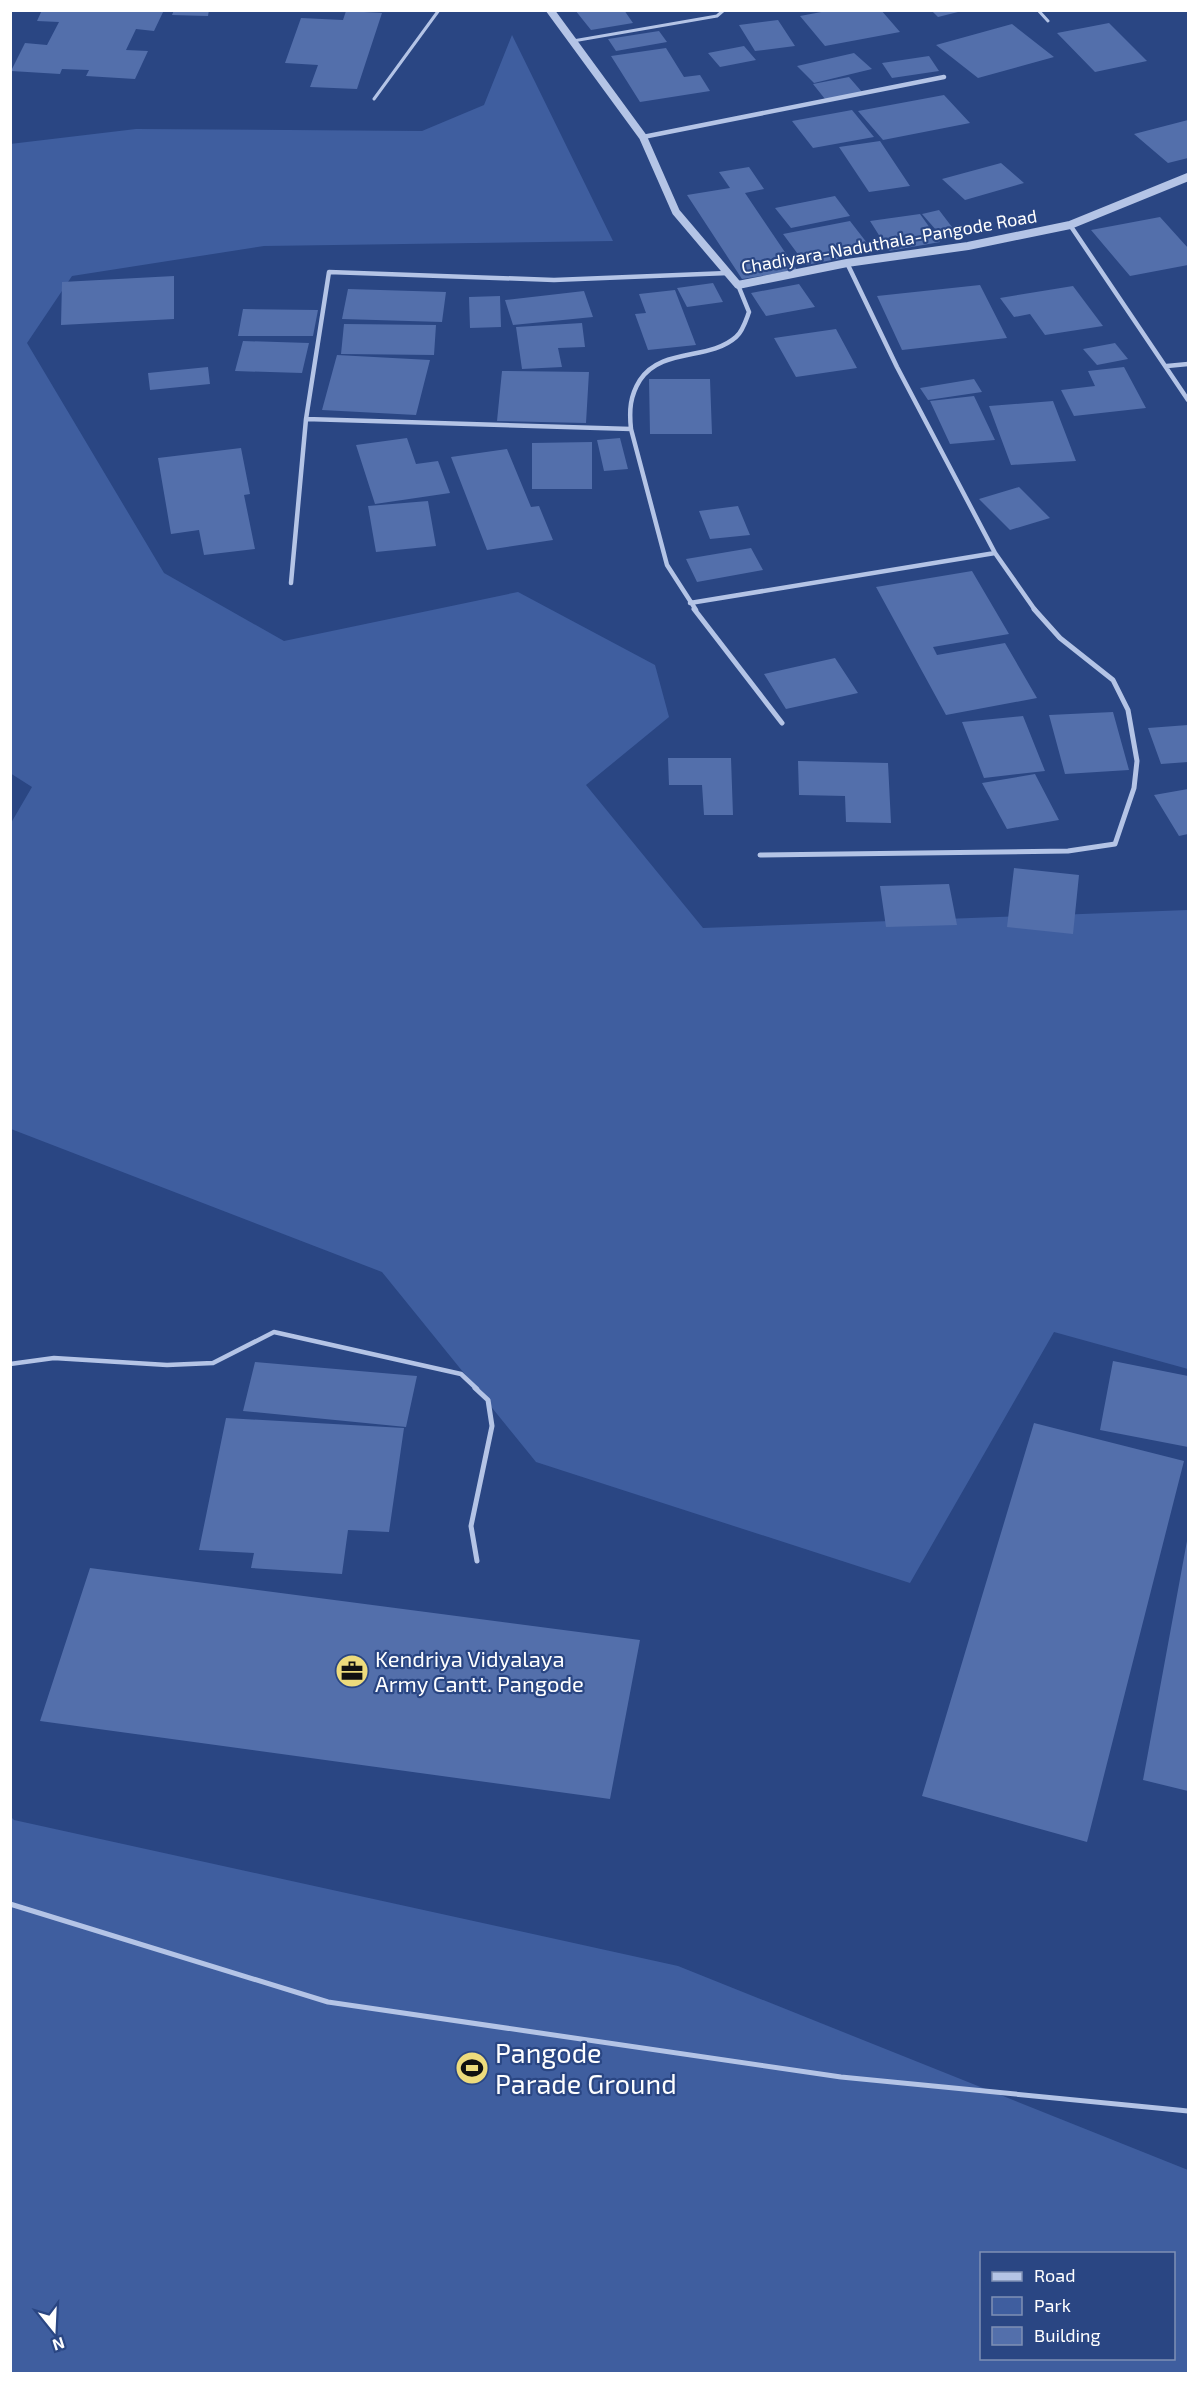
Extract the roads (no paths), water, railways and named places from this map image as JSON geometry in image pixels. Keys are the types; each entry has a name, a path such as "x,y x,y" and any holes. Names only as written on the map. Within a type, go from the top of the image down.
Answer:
{"street":[{"name":"Chadiyara-Naduthala-Pangode Road","path":"550,10 643,137 676,212 738,285 847,263 968,246 1070,225 1188,177"},
{"path":"643,137 944,77"},
{"path":"1070,225 1188,400"},
{"path":"760,855 1068,851 1115,844 1134,788 1137,761 1128,710 1113,680 1060,638 1028,601 995,553 897,367 847,263"},
{"path":"291,583 306,419 329,272 554,280 728,273"},
{"path":"738,285 749,312 737,336 714,350 668,359 642,375 628,406 631,429 667,565 690,603 782,723"},
{"path":"1167,366 1188,364"},
{"path":"306,419 631,429"},
{"path":"690,603 995,553"}],"lane":[{"path":"374,99 439,10"},
{"path":"573,41 717,16 724,10"},
{"path":"1038,10 1048,21"},
{"path":"10,1364 54,1358 167,1365 213,1363 274,1332 461,1374 488,1400 492,1426 471,1526 477,1561"},
{"path":"10,1904 328,2001 841,2077 1188,2111"}],"place":[{"name":"Kendriya Vidyalaya Army Cantt. Pangode","path":"352,1671"},
{"name":"Pangode Parade Ground","path":"472,2068"}]}
